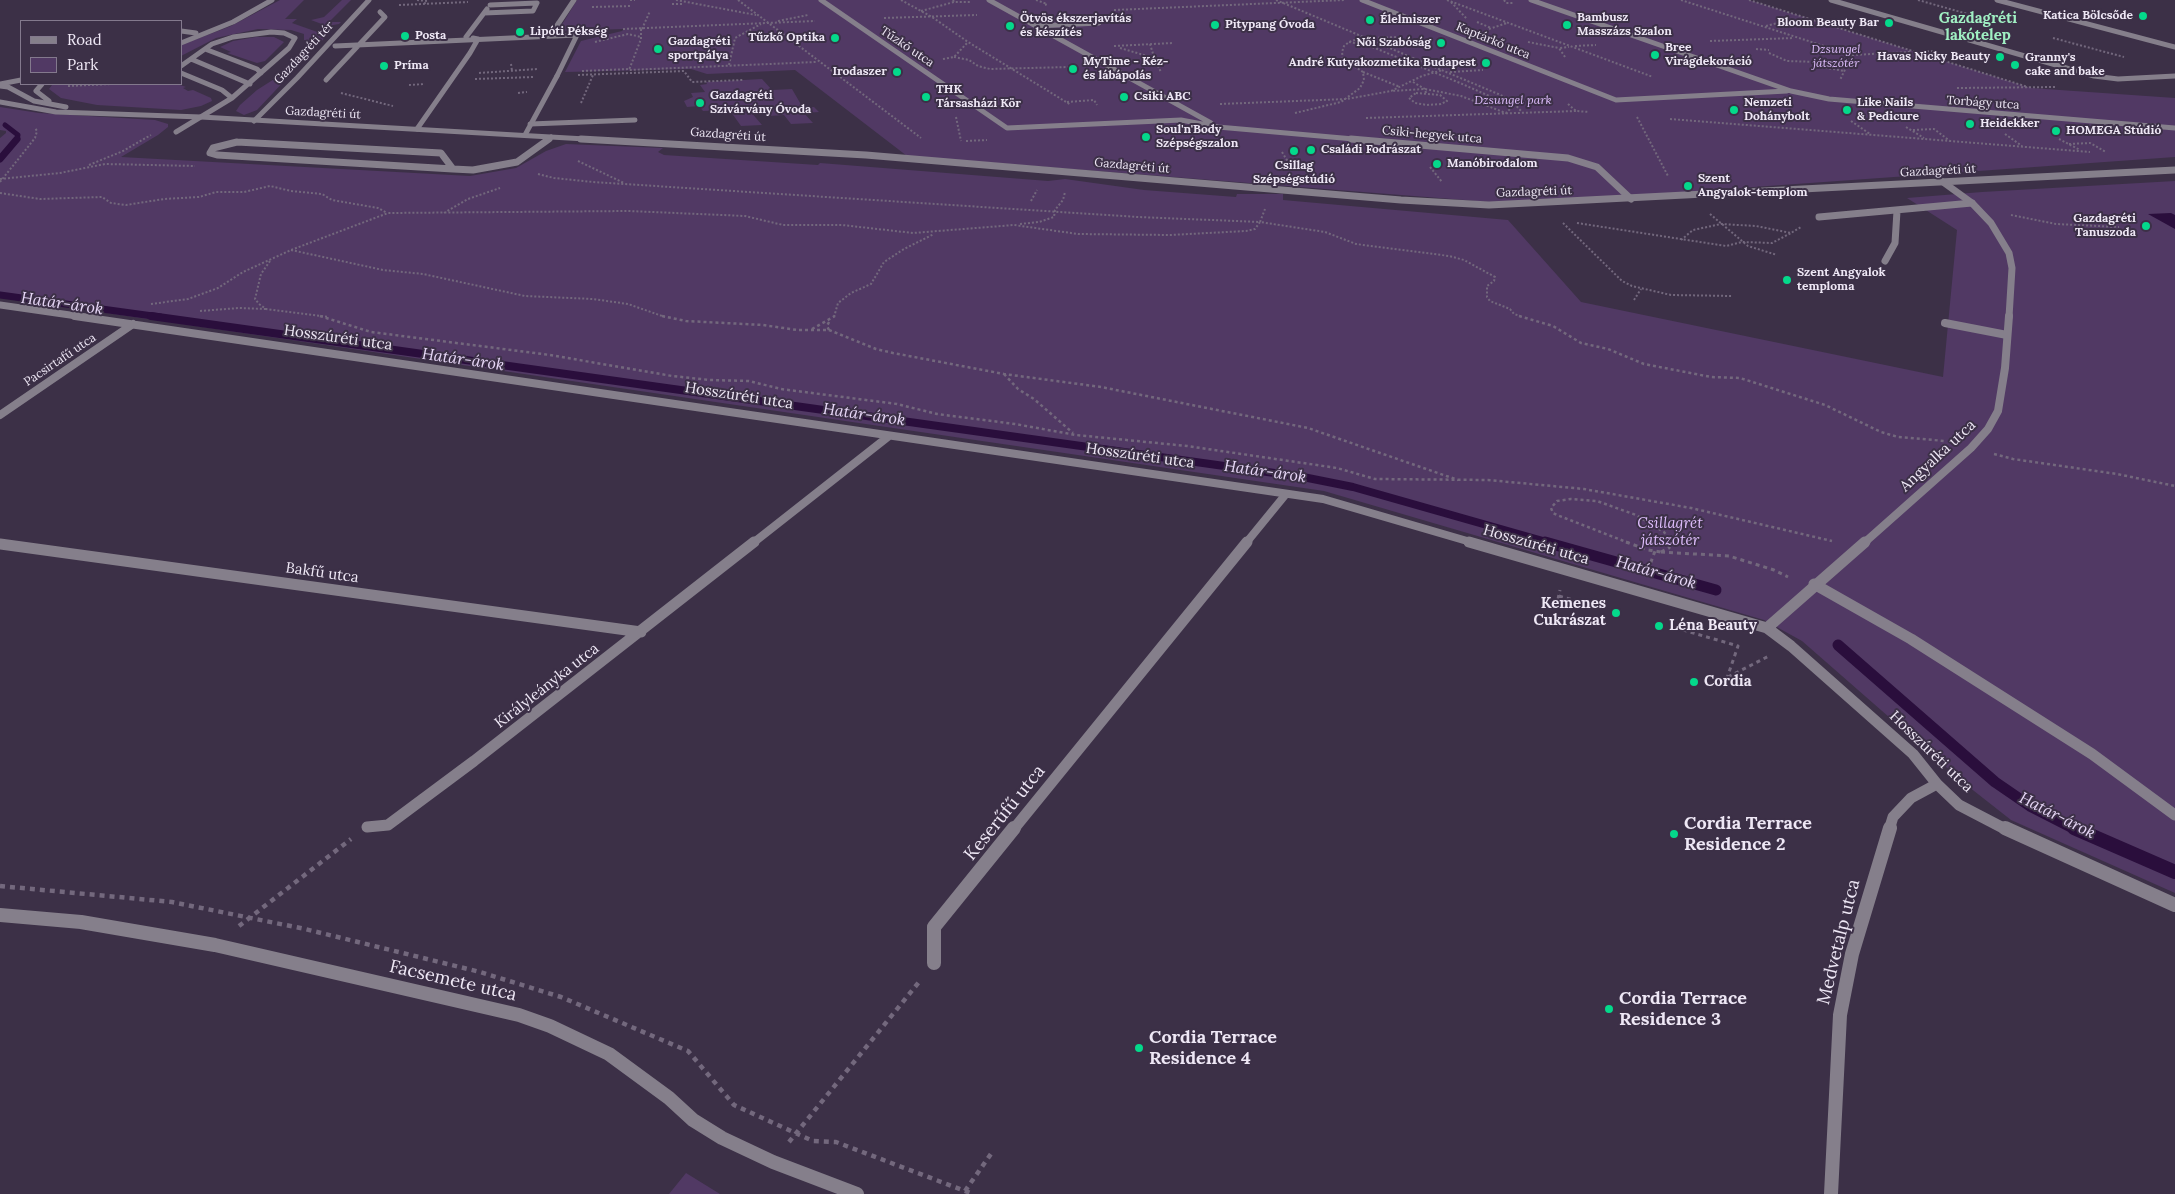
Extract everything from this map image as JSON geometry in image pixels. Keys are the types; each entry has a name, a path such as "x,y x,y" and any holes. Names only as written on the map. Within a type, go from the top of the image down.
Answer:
{"street":[{"path":"182,43 234,22 272,0"},
{"name":"Gazdagréti tér","path":"254,121 298,77 369,0"},
{"path":"553,32 574,0"},
{"name":"Tűzkő utca","path":"821,0 1007,128"},
{"name":"Csiki-hegyek utca","path":"989,0 1218,127"},
{"name":"Kaptárkő utca","path":"1362,0 1616,100"},
{"name":"Torbágy utca","path":"1531,0 1791,91 1847,102 2175,128"},
{"path":"1831,0 2082,73 2118,79 2175,76"},
{"path":"1997,0 2175,47"},
{"path":"478,40 466,37 492,2 537,3 533,11 484,13"},
{"path":"182,38 250,12"},
{"path":"326,80 385,17 380,12"},
{"path":"1036,26 1099,23"},
{"path":"182,31 196,33"},
{"path":"176,132 232,98 250,84 289,48 295,38 278,32 253,33 221,40 204,49 182,65"},
{"path":"335,46 576,35 557,76 530,124 526,136"},
{"path":"417,129 457,74 478,40"},
{"path":"204,49 256,69 261,74"},
{"path":"191,59 250,84"},
{"path":"182,73 222,90 232,98"},
{"path":"0,86 20,80"},
{"path":"8,87 20,85"},
{"path":"40,85 37,87 36,91 38,94 54,104"},
{"name":"Gazdagréti út","path":"0,86 8,87 34,100 86,112"},
{"name":"Torbágy utca","path":"1616,100 1791,91"},
{"name":"Gazdagréti út","path":"0,102 33,109 858,155 1443,203 1524,204 2175,170"},
{"path":"530,124 635,120"},
{"name":"Csiki-hegyek utca","path":"1007,128 1181,120 1218,127 1577,160 1597,167 1631,199"},
{"path":"453,169 441,153 237,142 213,148 210,153 217,156 453,169 480,170 516,162 551,137"},
{"name":"Angyalka utca","path":"1767,628 1814,584 1901,511 1971,448 1988,428 1998,411 2005,368 2012,268 2009,253 1990,223 1972,203 1943,182"},
{"path":"1819,217 1972,203"},
{"path":"1885,261 1895,243 1897,211"},
{"name":"Hosszúréti utca","path":"0,304 1323,499 1767,628 1791,646 1913,754 1938,784 1959,805 1991,822 2175,905"},
{"path":"1946,323 2007,335"},
{"name":"Pacsirtafű utca","path":"0,415 133,324"},
{"name":"Királyleányka utca","path":"367,826 388,825 474,761 889,436"},
{"name":"Keserűfű utca","path":"934,963 934,927 1286,494"},
{"name":"Bakfű utca","path":"0,544 641,632"},
{"path":"1814,584 1911,639 2075,744 2175,815"},
{"name":"Medvetalp utca","path":"1831,1194 1840,1014 1852,954 1893,817 1911,798 1938,784"},
{"name":"Facsemete utca","path":"0,915 82,922 215,945 519,1015 550,1026 609,1054 668,1098 693,1120 722,1138 773,1162 857,1194"}],"path":[{"path":"417,0 427,1 424,4"},
{"path":"630,0 635,0"},
{"path":"676,0 759,15"},
{"path":"738,0 817,62 926,142"},
{"path":"902,0 1074,106"},
{"path":"1036,0 1047,4 1044,6"},
{"path":"1231,5 1237,0"},
{"path":"1276,0 1510,98 1522,113"},
{"path":"1282,3 1295,0"},
{"path":"1448,0 1659,79"},
{"path":"1682,0 1852,55 1933,51"},
{"path":"1749,0 2032,88"},
{"path":"1451,1 1466,19 1485,24 1491,28"},
{"path":"396,5 492,2"},
{"path":"921,11 954,2"},
{"path":"672,4 691,4"},
{"path":"622,6 631,6"},
{"path":"629,69 641,37 641,29 650,11"},
{"path":"768,24 814,14"},
{"path":"1766,26 1775,23 1811,19"},
{"path":"1486,30 1508,23"},
{"path":"729,65 735,38 762,24"},
{"path":"1766,26 1772,34 1766,39"},
{"path":"594,43 610,37 628,34 641,37"},
{"path":"604,35 610,37"},
{"path":"1364,37 1349,42 1344,46 1343,59 1363,72 1400,87"},
{"path":"1367,38 1393,37"},
{"path":"1736,40 1798,37"},
{"path":"954,57 968,42"},
{"path":"1349,42 1370,46 1505,103 1510,109 1506,113"},
{"path":"1114,46 1173,43"},
{"path":"1150,44 1154,58"},
{"path":"1568,63 1559,48 1572,46"},
{"path":"1763,46 1756,49 1769,52 1787,61 1816,62 1822,68 1844,71"},
{"path":"1841,76 1852,55"},
{"path":"945,59 954,57 969,60 990,70 1070,67"},
{"path":"574,72 817,62"},
{"path":"511,64 512,71"},
{"path":"457,74 488,74 542,68"},
{"path":"1391,91 1422,76 1443,70"},
{"path":"522,71 530,73 527,77"},
{"path":"452,80 684,71 692,82 743,80"},
{"path":"1448,72 1476,71"},
{"path":"1218,104 1347,99 1360,88 1364,80 1363,72"},
{"path":"485,79 488,74"},
{"path":"573,122 593,75"},
{"path":"1413,82 1425,89 1426,92"},
{"path":"60,86 86,85"},
{"path":"1295,113 1347,99 1391,91 1425,89 1461,96 1506,113"},
{"path":"334,91 428,116"},
{"path":"1426,92 1445,97 1446,101 1442,104 1427,105 1415,102 1409,98 1426,92"},
{"path":"1357,118 1594,111"},
{"path":"1644,117 1637,117 1672,183"},
{"path":"1670,119 2091,152"},
{"path":"1850,120 1871,135"},
{"path":"1,180 35,138 37,131 28,126"},
{"path":"84,167 123,151 159,131 186,126"},
{"path":"1924,139 1912,130 1934,129 1950,141"},
{"path":"2004,133 2023,147"},
{"path":"961,141 989,140"},
{"path":"2082,151 2069,144 2090,143 2108,153 2100,152"},
{"path":"1286,158 1290,165 1288,169"},
{"path":"574,159 625,183"},
{"path":"1,180 52,174 84,167 127,164 196,166"},
{"path":"531,173 575,180 1055,213 1066,211 1138,217 1260,222 1325,232 1356,244 1449,256 1464,260 1495,277 1494,281 1487,286 1487,297 1490,301 1510,309 1514,314 1553,326 1581,343 1608,349 1644,364 1711,377 1740,378 1845,412 1881,432 1898,437 1951,442 1943,448"},
{"path":"0,193 40,199 102,197 111,203 126,205 164,199 199,197 216,192 244,192 270,186 291,191 322,194 332,200 378,208 388,213"},
{"path":"444,213 468,199 493,191"},
{"path":"144,304 188,299 218,288 243,272 291,250 388,213 629,211 745,216 783,225 838,225 898,232 937,232 1014,225 1050,219 1054,217 1055,210 1063,200 1065,193"},
{"path":"1014,225 1078,234 1170,235 1246,231 1255,229 1268,202"},
{"path":"1706,210 1720,224 1748,246 1777,255"},
{"path":"2013,216 2056,224 2119,227"},
{"path":"1574,223 1726,246 1742,242 1766,244 1791,233 1819,217"},
{"path":"1557,223 1568,223"},
{"path":"1563,223 1622,281 1641,289 1671,295 1732,296"},
{"path":"1681,240 1693,230 1720,224 1756,226 1791,233"},
{"path":"812,329 835,317 838,303 851,293 871,284 884,262 937,232"},
{"path":"291,250 384,270 423,274 525,296 593,299 628,304 667,318 686,321 763,325 797,330 829,330 876,350 1004,374 1101,387 1308,428 1462,481"},
{"path":"266,309 255,299 261,274 271,260"},
{"path":"1634,300 1641,289"},
{"path":"150,307 159,308"},
{"path":"199,311 239,308 266,309 328,317 371,332 550,355 672,376 710,380 749,381 781,389 897,404 937,414 1015,424 1076,435 1187,446 1337,468 1374,479 1488,480 1584,489 1692,508 1833,542 1825,548"},
{"path":"829,330 827,326 830,319"},
{"path":"1004,374 1018,389 1034,399 1076,435"},
{"path":"1971,448 2013,459 2118,474 2175,486"},
{"path":"1661,552 1669,548 1670,540 1664,532 1636,515 1596,502 1579,500 1557,501 1551,508 1553,513 1557,515 1631,544 1661,552 1729,556 1774,570 1788,577 1783,582"},
{"path":"1653,560 1655,551"},
{"path":"1559,596 1577,601 1588,577"},
{"path":"1579,598 1588,600"},
{"path":"1678,628 1738,646 1727,678 1754,664"},
{"path":"215,945 367,826"},
{"path":"773,1162 934,963"},
{"path":"965,1191 993,1151"}],"green space":[{"path":"280,0 304,0 285,19 297,19 292,23 323,34 325,37 322,41 307,42 307,40 304,40 304,34 291,30 258,29 216,38 182,55 182,45 231,26"},
{"path":"342,0 351,0 329,22 341,22 339,24 327,26 311,20 324,17"},
{"name":"Dzsungel park","path":"577,0 1749,0 2031,88 2175,98 2175,157 1515,204 907,156 795,70 707,74 691,69 565,72 581,41 624,29 558,31"},
{"path":"256,37 274,37 284,42 265,61 257,63 227,53 231,52 220,47 233,41"},
{"path":"279,76 289,76 257,110 244,115 236,111 257,90"},
{"path":"762,79 772,90 792,89 803,108 814,107 819,112 804,113 813,123 791,124 784,115 769,116 764,109 703,111 699,106 687,107 684,101 693,97 691,93 705,92 700,85 707,84 706,82"},
{"path":"52,85 180,85 186,87 183,88 188,91 193,90 211,98 212,101 201,106 181,110 97,105 61,98 49,89"},
{"name":"Csillagrét játszótér","path":"0,107 39,113 155,120 168,124 168,127 158,135 121,157 470,176 516,168 546,151 566,144 663,148 658,152 664,155 818,165 820,163 1048,181 1065,179 1144,190 1236,197 1237,194 1283,194 1283,200 1508,220 1581,302 1943,377 1957,230 1907,198 2175,181 2175,893 2011,820 1969,787 1802,641 1764,620 1324,491 11,299 13,297 0,295 0,138 6,131 0,130"},
{"path":"750,111 762,125 741,126 731,112"},
{"path":"686,1173 720,1194 669,1194"}],"shaded area":[{"path":"2171,213 2175,215 2175,229 2148,214"}],"waterway":[{"name":"Határ-árok","path":"5,125 18,135 17,140"},
{"name":"Határ-árok","path":"0,159 17,139"},
{"name":"Határ-árok","path":"0,295 160,317"},
{"name":"Határ-árok","path":"151,316 1303,477 1353,487 1550,543"},
{"name":"Határ-árok","path":"1545,542 1716,590"},
{"name":"Határ-árok","path":"1838,645 1995,782 2030,806 2077,830"},
{"name":"Határ-árok","path":"2074,828 2175,872"}],"place":[{"name":"Katica Bölcsőde","path":"2143,16"},
{"name":"Élelmiszer","path":"1370,20"},
{"name":"Bloom Beauty Bar","path":"1889,23"},
{"name":"Pitypang Óvoda","path":"1215,25"},
{"name":"Bambusz Masszázs Szalon","path":"1567,25"},
{"name":"Ötvös ékszerjavítás és készítés","path":"1010,26"},
{"name":"Lipóti Pékség","path":"520,32"},
{"name":"Posta","path":"405,36"},
{"name":"Tűzkő Optika","path":"835,38"},
{"name":"Női Szabóság","path":"1441,43"},
{"name":"Gazdagréti sportpálya","path":"658,49"},
{"name":"Bree Virágdekoráció","path":"1655,55"},
{"name":"Havas Nicky Beauty","path":"2000,57"},
{"name":"André Kutyakozmetika Budapest","path":"1486,63"},
{"name":"Granny's cake and bake","path":"2015,65"},
{"name":"Príma","path":"384,66"},
{"name":"MyTime - Kéz- és lábápolás","path":"1073,69"},
{"name":"Irodaszer","path":"897,72"},
{"name":"THK Társasházi Kör","path":"926,97"},
{"name":"Csiki ABC","path":"1124,97"},
{"name":"Gazdagréti Szivárvány Óvoda","path":"700,103"},
{"name":"Nemzeti Dohánybolt","path":"1734,110"},
{"name":"Like Nails & Pedicure","path":"1847,110"},
{"name":"Heidekker","path":"1970,124"},
{"name":"HOMEGA Stúdió","path":"2056,131"},
{"name":"Soul'n'Body Szépségszalon","path":"1146,137"},
{"name":"Családi Fodrászat","path":"1311,150"},
{"name":"Csillag Szépségstúdió","path":"1294,151"},
{"name":"Manóbirodalom","path":"1437,164"},
{"name":"Szent Angyalok-templom","path":"1688,186"},
{"name":"Gazdagréti Tanuszoda","path":"2146,226"},
{"name":"Szent Angyalok temploma","path":"1787,280"},
{"name":"Kemenes Cukrászat","path":"1616,613"},
{"name":"Léna Beauty","path":"1659,626"},
{"name":"Cordia","path":"1694,682"},
{"name":"Cordia Terrace Residence 2","path":"1674,834"},
{"name":"Cordia Terrace Residence 3","path":"1609,1009"},
{"name":"Cordia Terrace Residence 4","path":"1139,1048"}],"district":[{"name":"Gazdagréti lakótelep","path":"1978,28"}],"park label":[{"name":"Dzsungel játszótér","path":"1836,57"}]}
